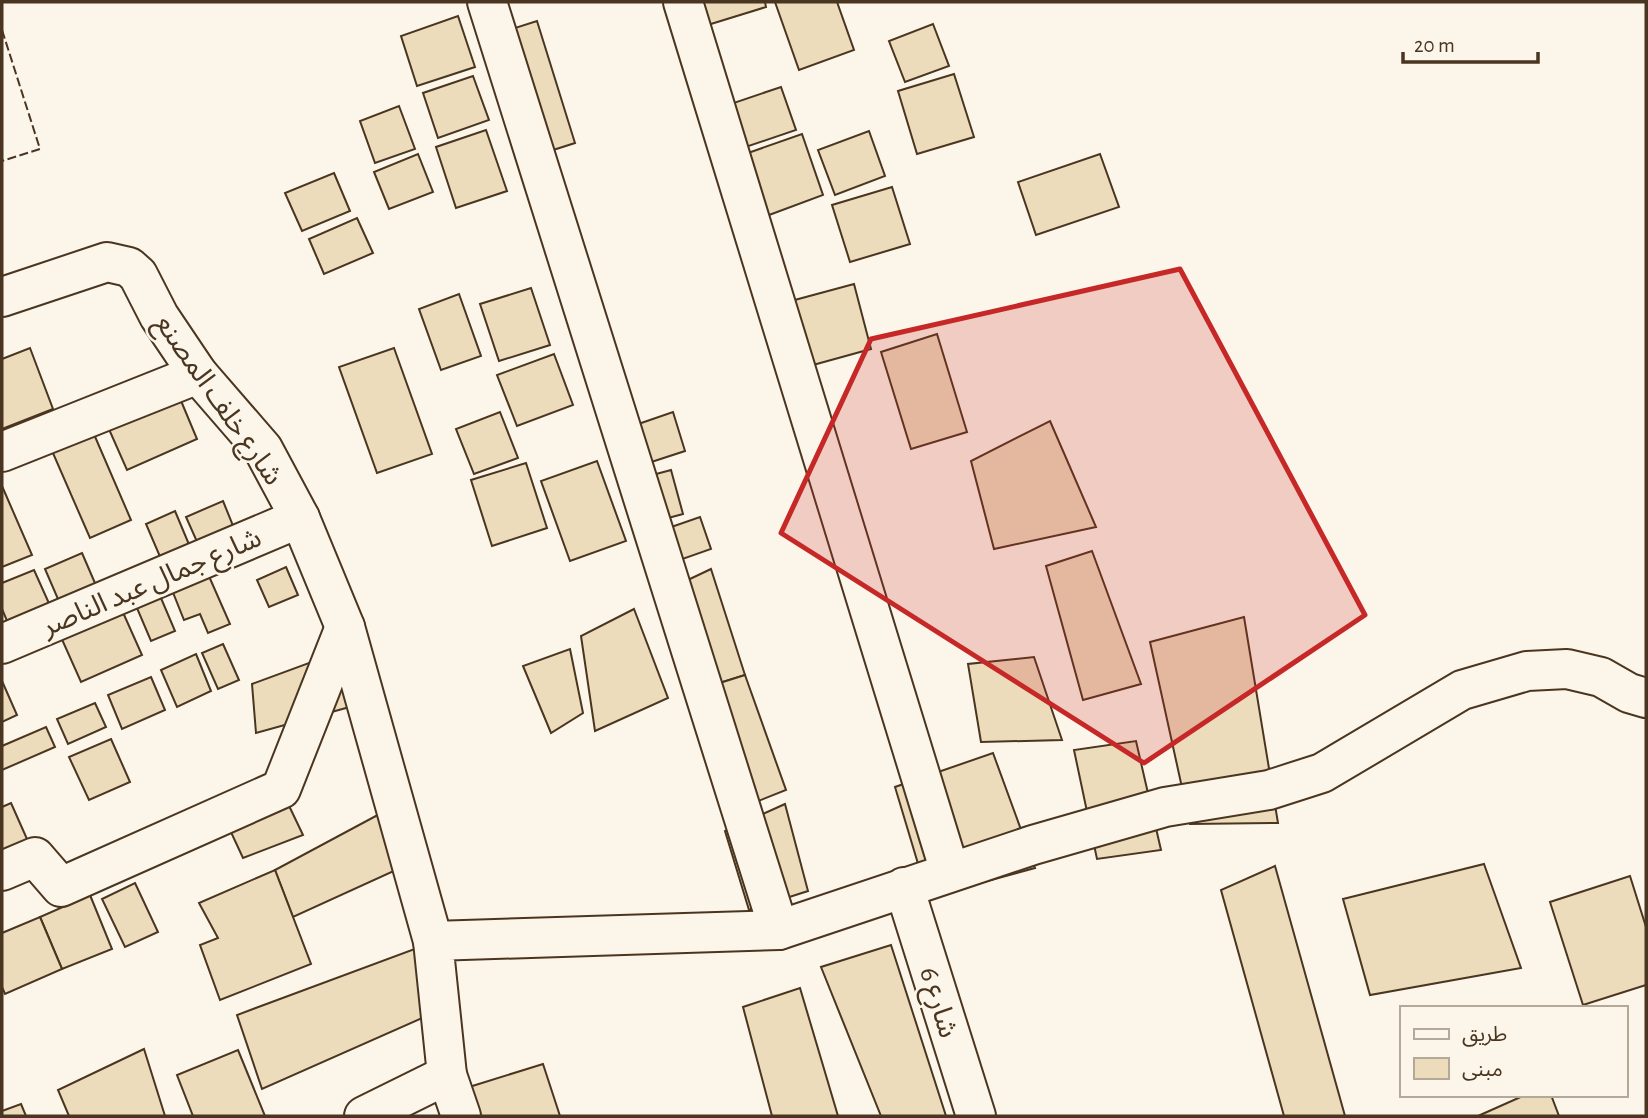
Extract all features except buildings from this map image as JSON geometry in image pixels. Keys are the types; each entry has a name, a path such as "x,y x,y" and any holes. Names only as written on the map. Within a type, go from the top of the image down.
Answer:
{"street":[{"path":"487,2 779,930"},
{"path":"683,2 950,872"},
{"name":"شارع خلف المصنع","path":"2,297 97,265 119,263 138,275 159,316 198,374 262,449 300,518 345,627 433,941 447,1075 461,1116"},
{"path":"2,452 198,374"},
{"name":"شارع جمال عبد الناصر","path":"2,644 300,518"},
{"path":"2,871 35,857 61,887 281,789 345,627"},
{"path":"433,941 779,930 950,872 1165,807 1269,790 1322,773 1462,690 1527,671 1567,669 1601,677 1629,693 1646,698"},
{"name":"شارع 6","path":"904,887 976,1116"},
{"path":"365,1116 447,1075"}],"highlighted area":[{"path":"1180,269 1365,615 1144,763 781,533 871,339"}],"fence":[{"path":"2,30 40,149 2,161"}]}
